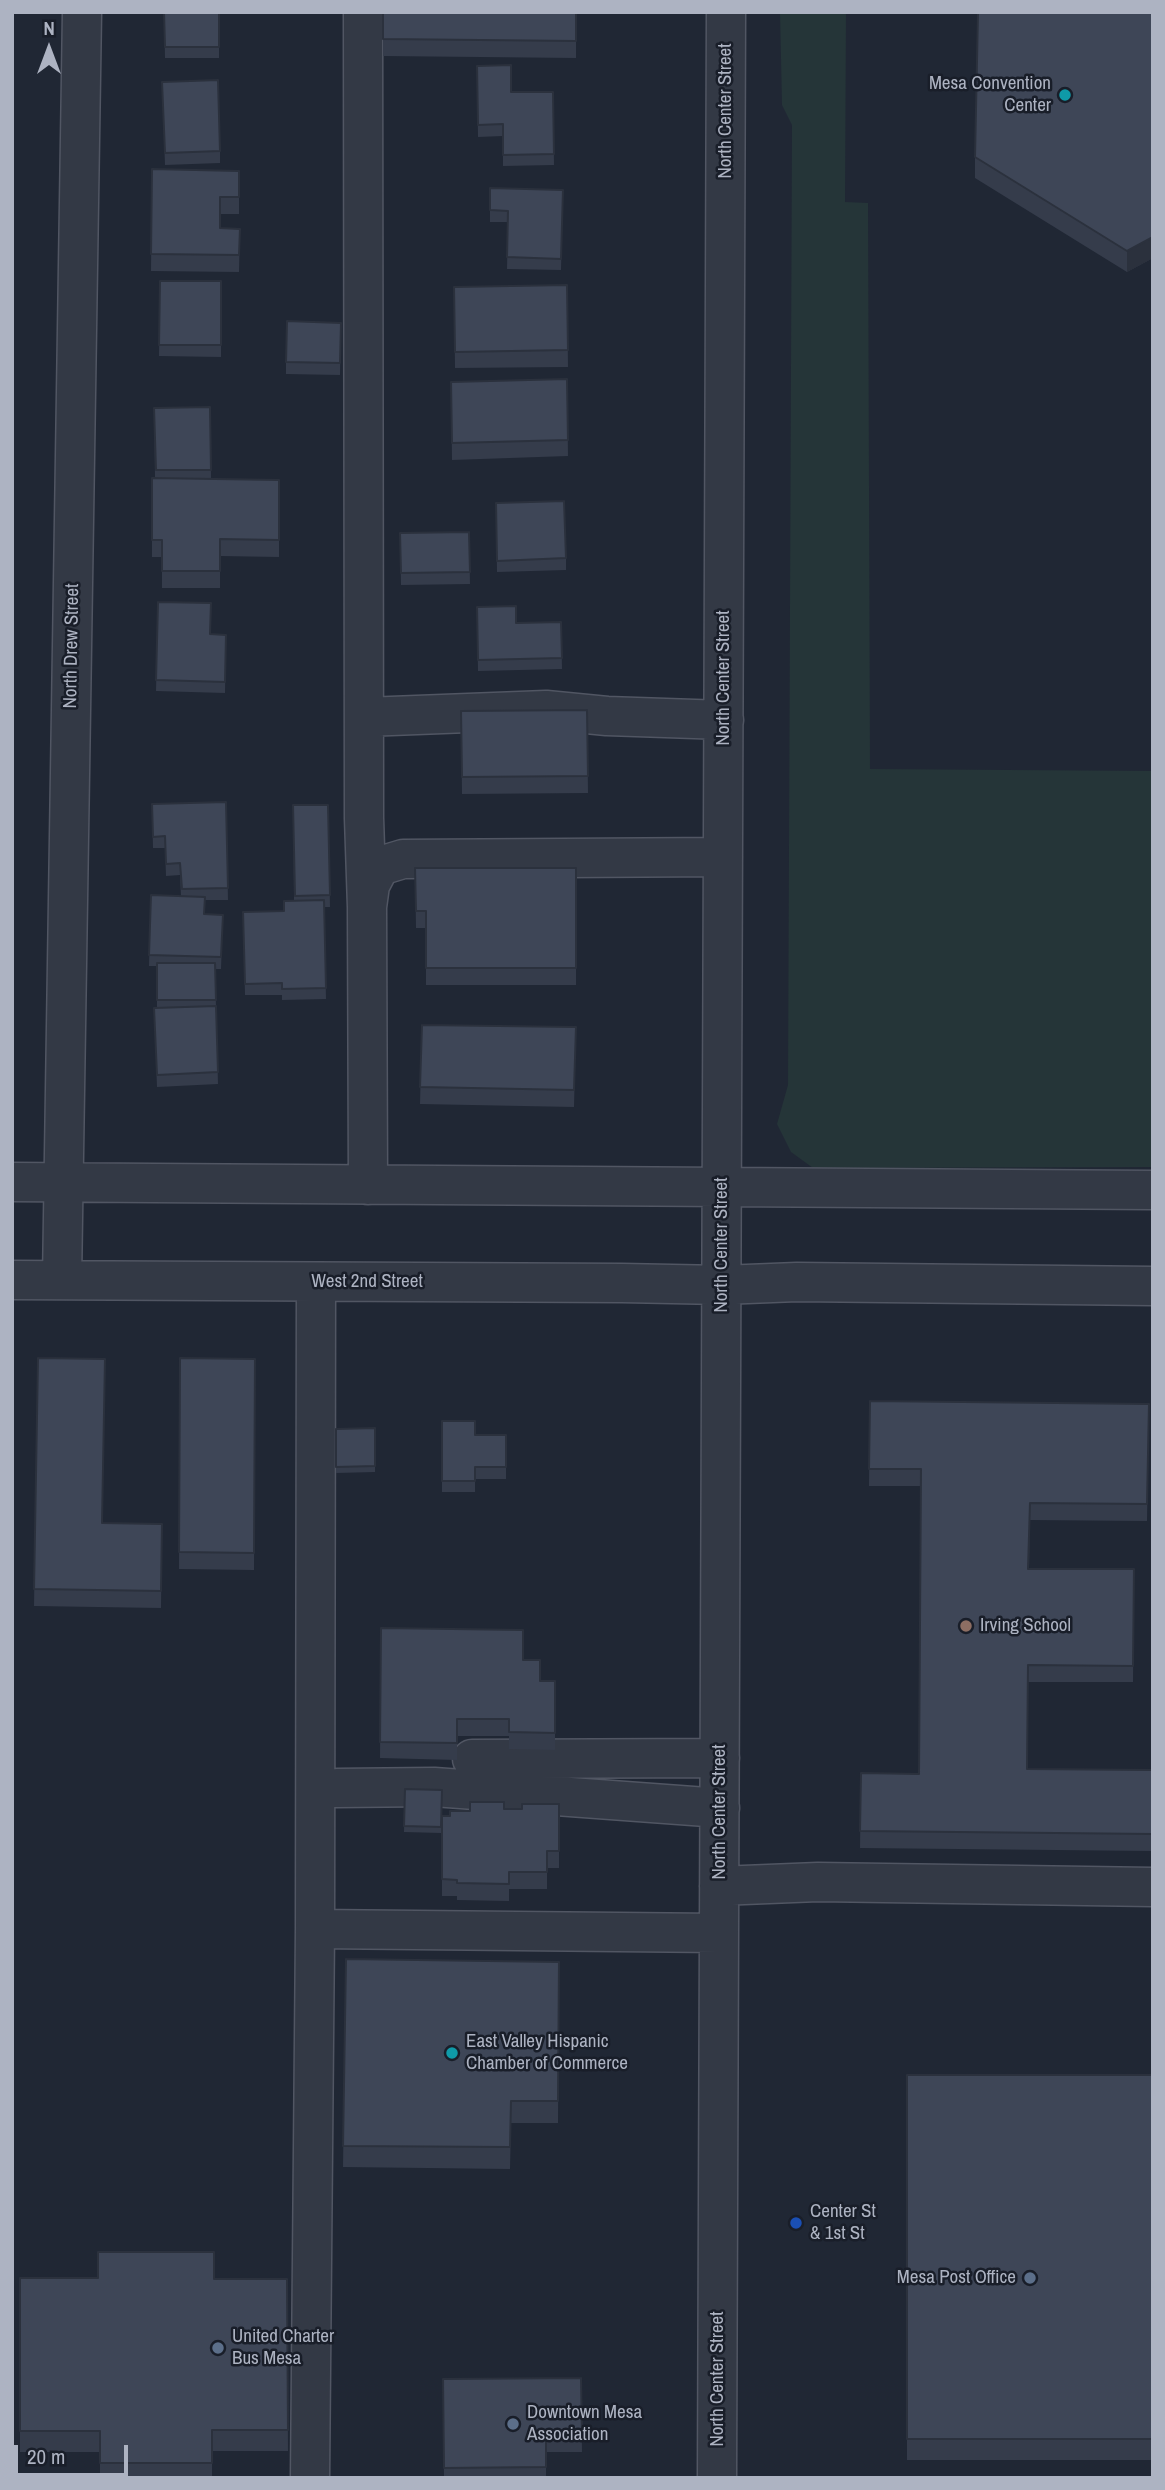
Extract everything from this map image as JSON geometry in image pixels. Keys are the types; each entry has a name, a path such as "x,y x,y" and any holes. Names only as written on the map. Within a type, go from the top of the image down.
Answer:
{"street":[{"name":"North Drew Street","path":"62,1280 82,12"},
{"path":"363,12 368,1185"},
{"name":"North Center Street","path":"718,2478 726,12"},
{"path":"365,717 546,710 607,716 724,720"},
{"path":"367,907 369,885 380,866 404,859 723,857"},
{"path":"12,1182 1153,1190"},
{"name":"West 2nd Street","path":"12,1280 722,1285 797,1282 1153,1286"},
{"path":"310,2478 315,1929 316,1282"},
{"path":"472,1759 720,1758"},
{"path":"337,1788 434,1787 720,1808"},
{"path":"719,1886 818,1882 1153,1887"},
{"path":"315,1929 719,1933"}],"shaded area":[{"path":"780,12 846,12 845,202 868,203 870,769 1153,771 1153,1167 813,1168 791,1152 777,1124 788,1085 792,125 782,105"}],"building":[{"path":"164,12 219,12 219,47 165,47"},
{"path":"383,12 576,12 576,41 383,39"},
{"name":"Mesa Convention Center","path":"978,12 1153,12 1153,237 1127,251 975,157"},
{"path":"511,65 511,92 553,92 554,154 503,155 503,124 478,125 477,66"},
{"path":"218,80 220,151 165,153 162,82"},
{"path":"152,169 239,171 239,197 220,197 220,228 240,229 239,255 151,254"},
{"path":"490,188 563,190 561,259 507,257 508,211 490,210"},
{"path":"160,281 221,281 221,345 159,345"},
{"path":"567,285 568,350 455,352 454,287"},
{"path":"287,321 341,323 340,363 286,362"},
{"path":"567,379 568,440 452,443 451,382"},
{"path":"210,407 211,470 156,470 154,408"},
{"path":"152,478 279,480 279,540 220,539 220,571 162,571 162,540 152,540"},
{"path":"564,501 566,558 497,561 496,503"},
{"path":"469,532 470,572 401,573 400,533"},
{"path":"158,602 211,603 210,634 226,635 225,682 156,680"},
{"path":"516,606 516,623 561,622 562,658 478,660 477,607"},
{"path":"587,710 588,776 462,777 461,711"},
{"path":"226,802 228,888 182,889 180,863 166,864 165,836 153,837 152,804"},
{"path":"293,805 328,805 330,895 295,896"},
{"path":"415,868 576,868 576,968 426,968 426,911 416,911"},
{"path":"151,895 205,897 204,914 223,915 221,957 149,955"},
{"path":"324,900 326,988 282,989 282,983 245,984 243,912 284,911 284,901"},
{"path":"157,963 215,963 216,1000 157,1000"},
{"path":"216,1006 218,1072 157,1075 154,1008"},
{"path":"422,1025 576,1027 574,1090 420,1087"},
{"path":"38,1358 105,1359 102,1523 162,1524 161,1591 34,1589"},
{"path":"180,1358 255,1359 254,1553 179,1552"},
{"path":"870,1401 1149,1404 1147,1504 1030,1503 1028,1569 1134,1569 1133,1666 1028,1665 1027,1769 1153,1770 1153,1834 860,1831 861,1773 919,1774 921,1469 869,1469"},
{"path":"442,1421 475,1421 475,1435 506,1435 506,1467 475,1467 475,1481 442,1481"},
{"path":"375,1428 375,1466 336,1467 336,1429"},
{"path":"381,1628 523,1630 523,1660 540,1660 540,1681 555,1681 555,1733 509,1732 509,1719 457,1719 457,1743 380,1742"},
{"path":"405,1789 442,1790 441,1827 404,1826"},
{"path":"470,1802 504,1802 504,1809 522,1809 522,1804 559,1804 559,1851 547,1851 547,1872 509,1872 509,1884 457,1883 457,1880 442,1879 442,1816 450,1816 450,1811 470,1811"},
{"name":"East Valley Hispanic Chamber of Commerce","path":"346,1959 559,1962 558,2101 511,2101 510,2147 343,2146"},
{"name":"Mesa Post Office","path":"907,2075 1153,2075 1153,2439 907,2439"},
{"path":"98,2252 214,2252 214,2279 287,2279 288,2430 212,2430 212,2463 100,2463 100,2431 20,2431 20,2278 98,2278"},
{"name":"Downtown Mesa Association","path":"581,2378 582,2435 546,2435 546,2467 444,2468 443,2379"}],"place":[{"name":"Mesa Convention Center","path":"1065,95"},
{"name":"Irving School","path":"966,1626"},
{"name":"East Valley Hispanic Chamber of Commerce","path":"452,2053"},
{"name":"Center St & 1st St","path":"796,2223"},
{"name":"Mesa Post Office","path":"1030,2278"},
{"name":"United Charter Bus Mesa","path":"218,2348"},
{"name":"Downtown Mesa Association","path":"513,2424"}]}
